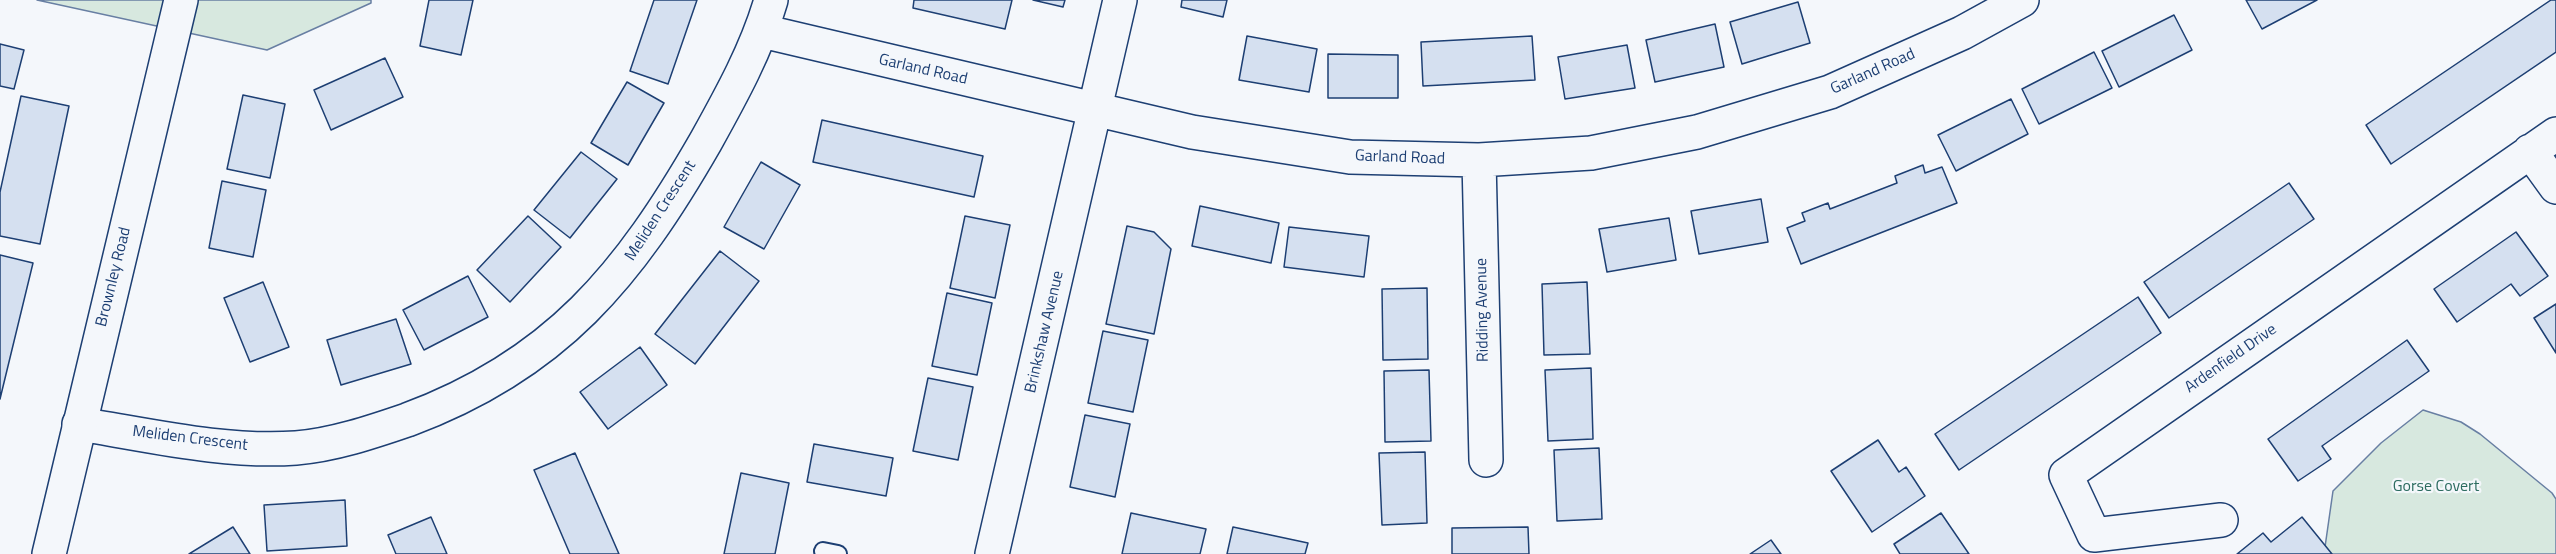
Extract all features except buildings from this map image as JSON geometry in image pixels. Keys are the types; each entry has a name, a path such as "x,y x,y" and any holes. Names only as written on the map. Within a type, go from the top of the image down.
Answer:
{"street":[{"name":"Brownley Road","path":"49,554 181,0"},
{"name":"Meliden Crescent","path":"79,424 219,445 297,448 370,433 440,408 518,366 574,321 631,260 677,192 720,116 762,31 771,0"},
{"name":"Brinkshaw Avenue","path":"992,554 1120,0"},
{"name":"Garland Road","path":"762,31 1192,132 1350,157 1479,160 1591,153 1697,132 1830,92 1962,33 2022,0"},
{"path":"2543,142 2556,187"},
{"name":"Ardenfield Drive","path":"2221,520 2090,544 2066,475 2543,142"},
{"name":"Ridding Avenue","path":"1479,160 1486,460"}],"green space":[{"path":"37,0 371,0 371,3 267,50"},
{"name":"Gorse Covert","path":"2423,410 2461,422 2480,434 2552,493 2556,499 2556,554 2324,554 2333,491 2381,443"}]}
